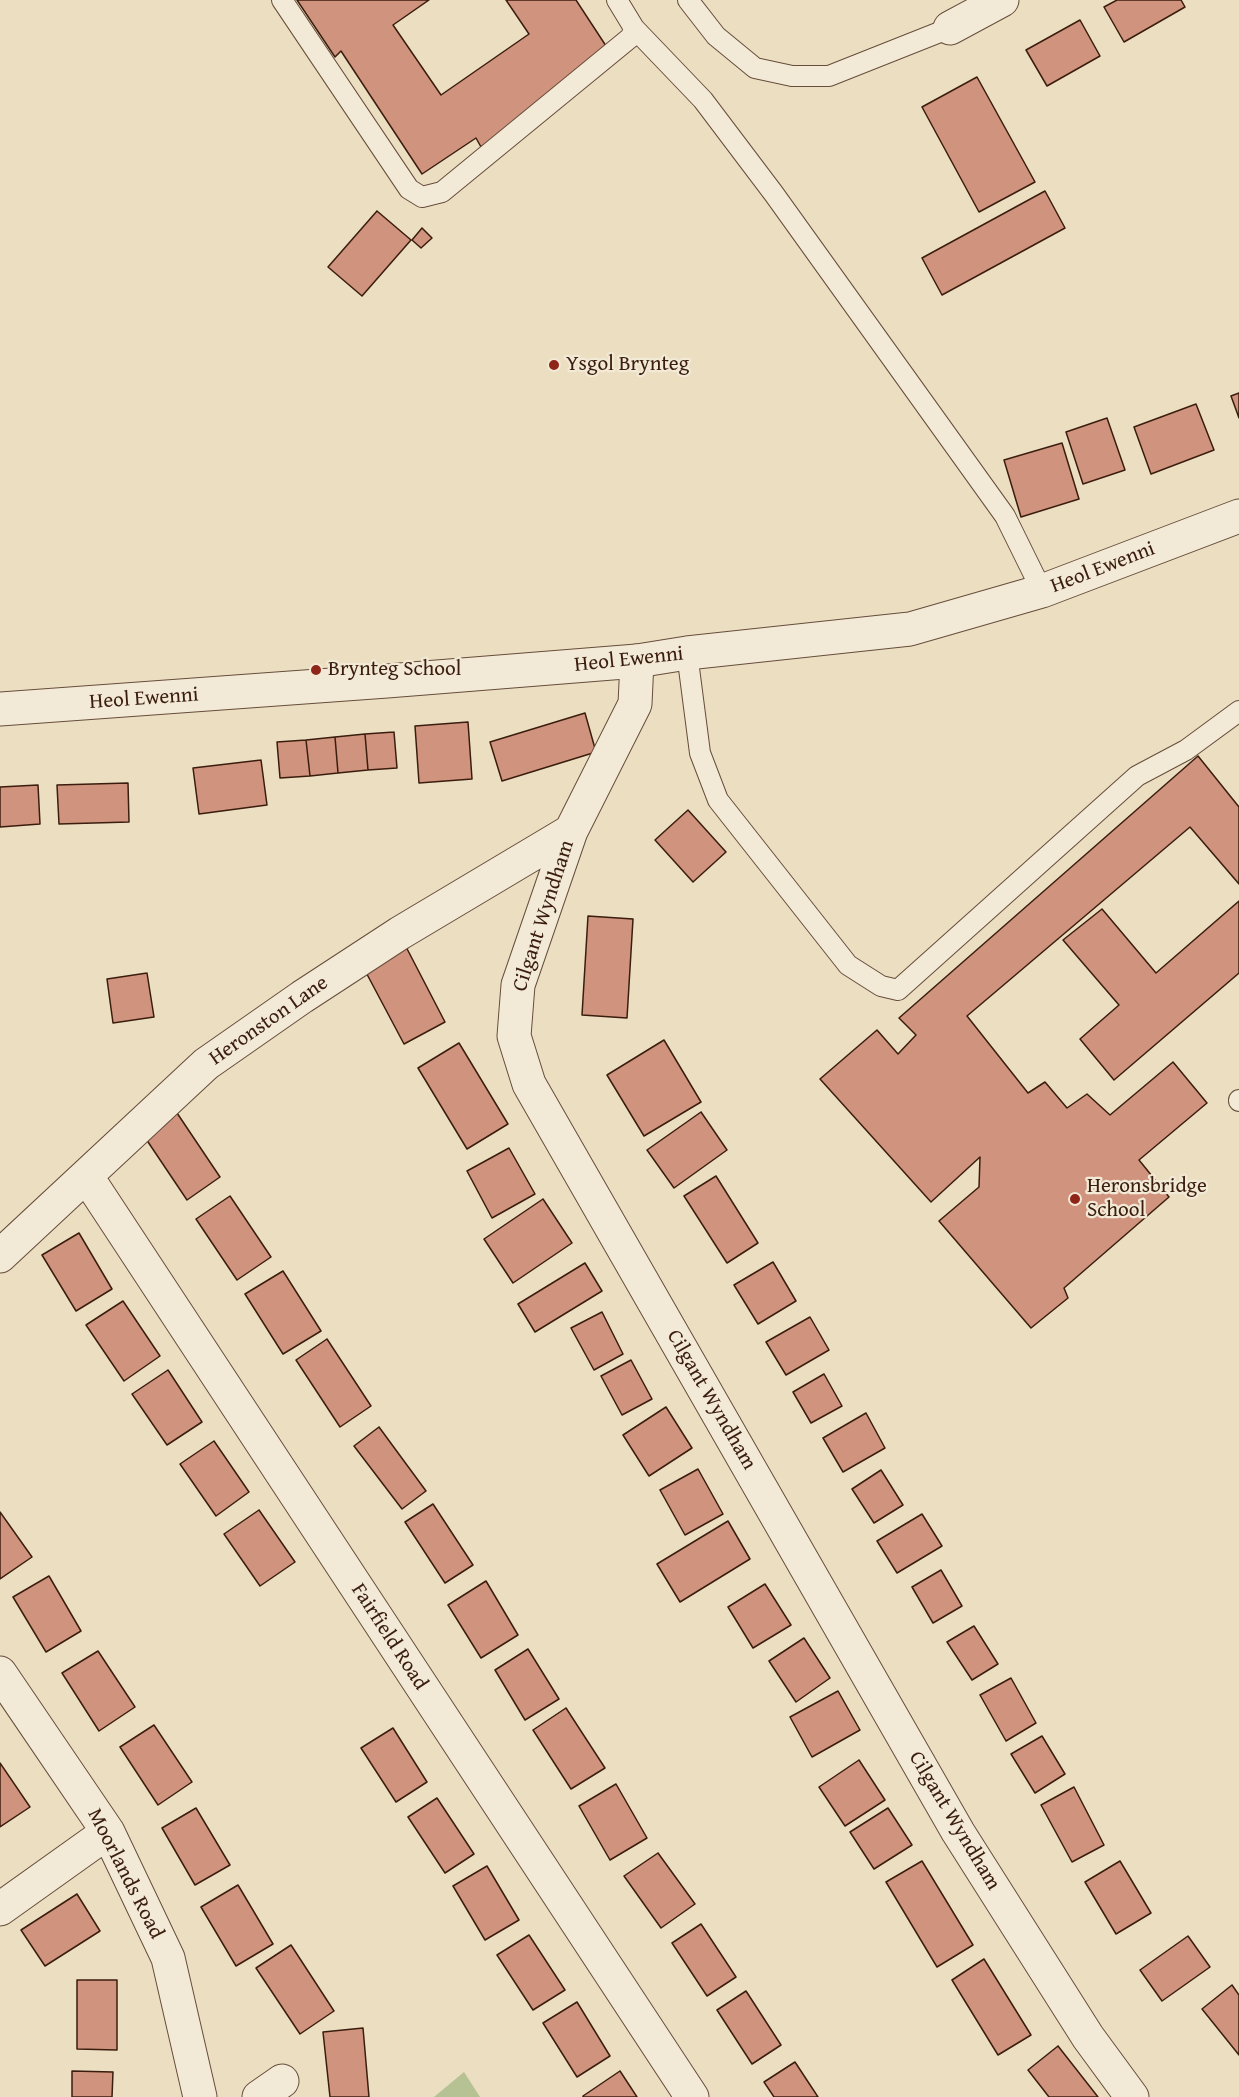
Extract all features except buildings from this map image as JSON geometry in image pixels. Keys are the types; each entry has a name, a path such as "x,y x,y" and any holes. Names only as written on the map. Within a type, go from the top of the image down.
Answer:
{"street":[{"path":"950,28 1002,0"},
{"name":"Heol Ewenni","path":"0,709 399,681 637,661 687,653 910,629 1042,591 1239,516"},
{"name":"Cilgant Wyndham","path":"637,661 635,704 571,831 518,985 514,1036 529,1084 958,1832 1088,2037 1132,2097"},
{"name":"Heronston Lane","path":"0,1256 206,1064 391,939 571,831"},
{"name":"Fairfield Road","path":"87,1177 692,2097"},
{"name":"Moorlands Road","path":"0,1673 108,1832 168,1958 200,2097"},
{"path":"0,1909 108,1832"}],"lane":[{"path":"282,0 409,189 422,197 442,192 631,37 634,28"},
{"path":"617,0 634,28 703,100 774,194 1005,516 1042,591"},
{"path":"688,0 716,36 755,68 792,76 830,76 950,28"},
{"path":"687,653 700,753 718,800 848,965 881,986 898,990 1137,776 1186,750 1239,711"}],"green space":[{"path":"464,2072 480,2097 434,2097"}],"place":[{"name":"Ysgol Brynteg","path":"554,365"},
{"name":"Brynteg School","path":"316,670"},
{"name":"Heronsbridge School","path":"1075,1199"}]}
